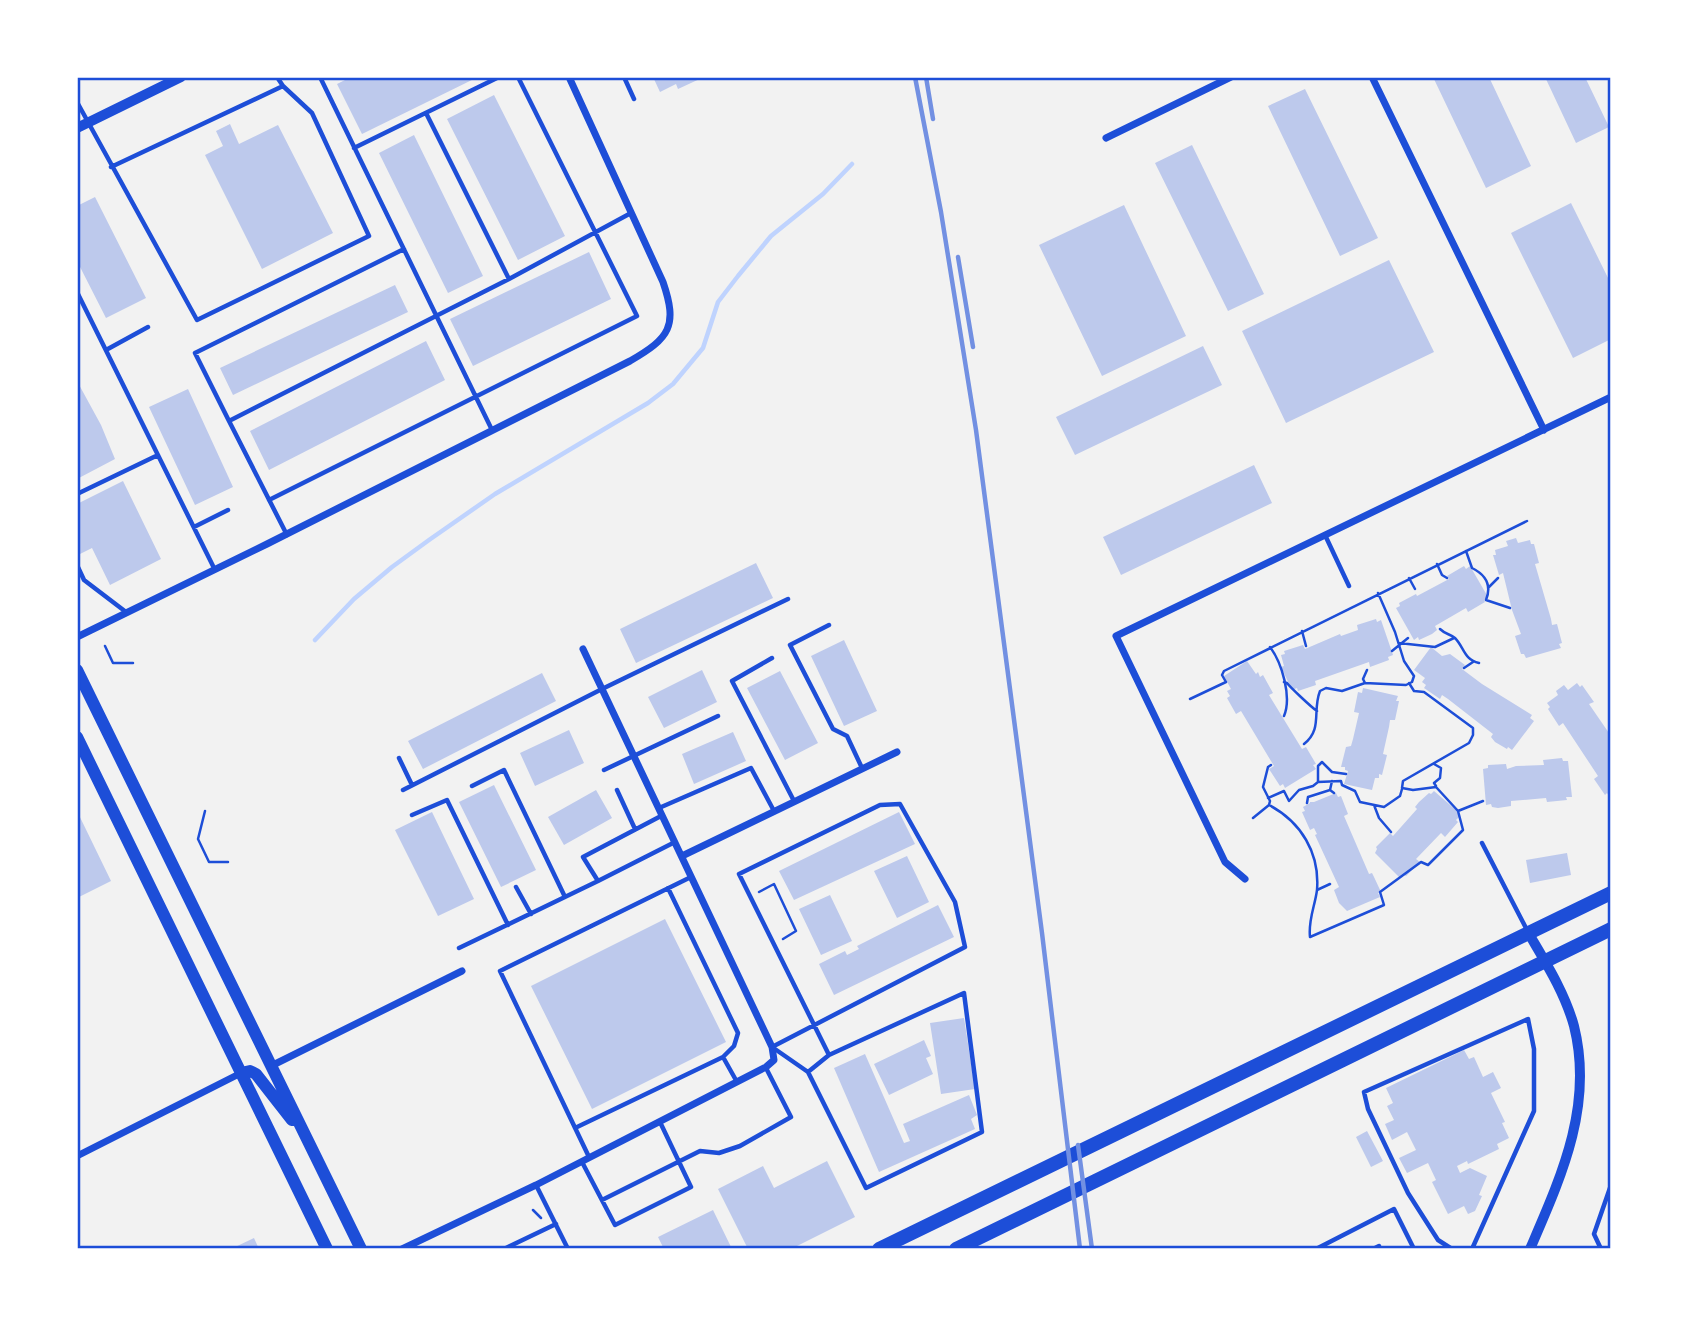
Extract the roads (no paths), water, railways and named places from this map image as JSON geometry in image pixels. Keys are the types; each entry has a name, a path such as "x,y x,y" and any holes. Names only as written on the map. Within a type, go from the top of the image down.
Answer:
{"main road":[{"path":"77,670 361,1249"},
{"path":"77,737 327,1249"},
{"path":"879,1249 1611,893"},
{"path":"956,1249 1611,929"},
{"path":"241,1073 250,1071 256,1074 304,1133"}],"street":[{"path":"82,125 181,77"},
{"path":"77,637 630,361 645,353 666,334 672,307 663,282 569,77"},
{"path":"1106,138 1231,77"},
{"path":"1372,77 1544,430"},
{"path":"1245,879 1225,862 1115,636 1611,397"},
{"path":"402,1249 536,1185 766,1067 774,1060 772,1048 583,649"},
{"path":"682,856 897,752"},
{"path":"1529,934 1545,961 1573,1024 1579,1051 1580,1081 1576,1124 1563,1173 1530,1249"},
{"path":"271,1066 462,971"},
{"path":"77,1156 241,1073"}],"lane":[{"path":"77,102 82,125 111,167 197,320 369,236 312,113 282,86 278,77"},
{"path":"320,77 492,431"},
{"path":"354,148 499,77"},
{"path":"269,500 637,316 518,77"},
{"path":"624,77 634,99"},
{"path":"111,167 282,86"},
{"path":"426,113 509,279"},
{"path":"229,421 509,279 632,213"},
{"path":"286,534 195,353 404,249"},
{"path":"77,292 215,570"},
{"path":"106,350 148,327"},
{"path":"77,494 158,455"},
{"path":"194,527 228,510"},
{"path":"1325,535 1349,586"},
{"path":"77,565 84,580 127,612"},
{"path":"403,790 788,599"},
{"path":"829,625 790,646 833,729 847,736 862,769"},
{"path":"772,659 732,681 795,802"},
{"path":"604,771 718,716"},
{"path":"399,758 412,785"},
{"path":"598,881 583,856 661,812 751,768 774,812"},
{"path":"472,786 504,769 565,897"},
{"path":"617,790 635,829"},
{"path":"412,815 447,800 508,925"},
{"path":"808,1072 829,1055 964,993 982,1132 866,1188 808,1072 772,1048 814,1027 965,947 955,902 901,804 880,806 739,874 814,1027 829,1055"},
{"path":"459,948 675,842"},
{"path":"1482,843 1529,934"},
{"path":"659,1121 691,1187 615,1225 585,1159 575,1128 500,971 691,877"},
{"path":"516,887 531,914"},
{"path":"575,1128 723,1056 734,1046 738,1034 668,888"},
{"path":"1452,1249 1438,1240 1408,1193 1368,1109 1364,1092 1528,1019 1534,1049 1534,1111 1472,1249"},
{"path":"723,1056 737,1082"},
{"path":"602,1200 700,1151 719,1153 740,1146 791,1117 766,1067"},
{"path":"536,1185 568,1249"},
{"path":"1601,1249 1594,1234 1611,1185"},
{"path":"1316,1249 1394,1209 1414,1249"},
{"path":"504,1249 556,1224"},
{"path":"1373,1249 1379,1246"}],"waterway":[{"path":"315,640 354,599 429,540 495,494 648,403 673,384 703,348 718,302 738,276 771,236 823,194 852,164"}],"railway":[{"path":"915,77 941,212 976,430 1042,933 1080,1249"},
{"path":"926,77 933,119"},
{"path":"958,257 973,347"},
{"path":"1078,1145 1092,1249"}]}
